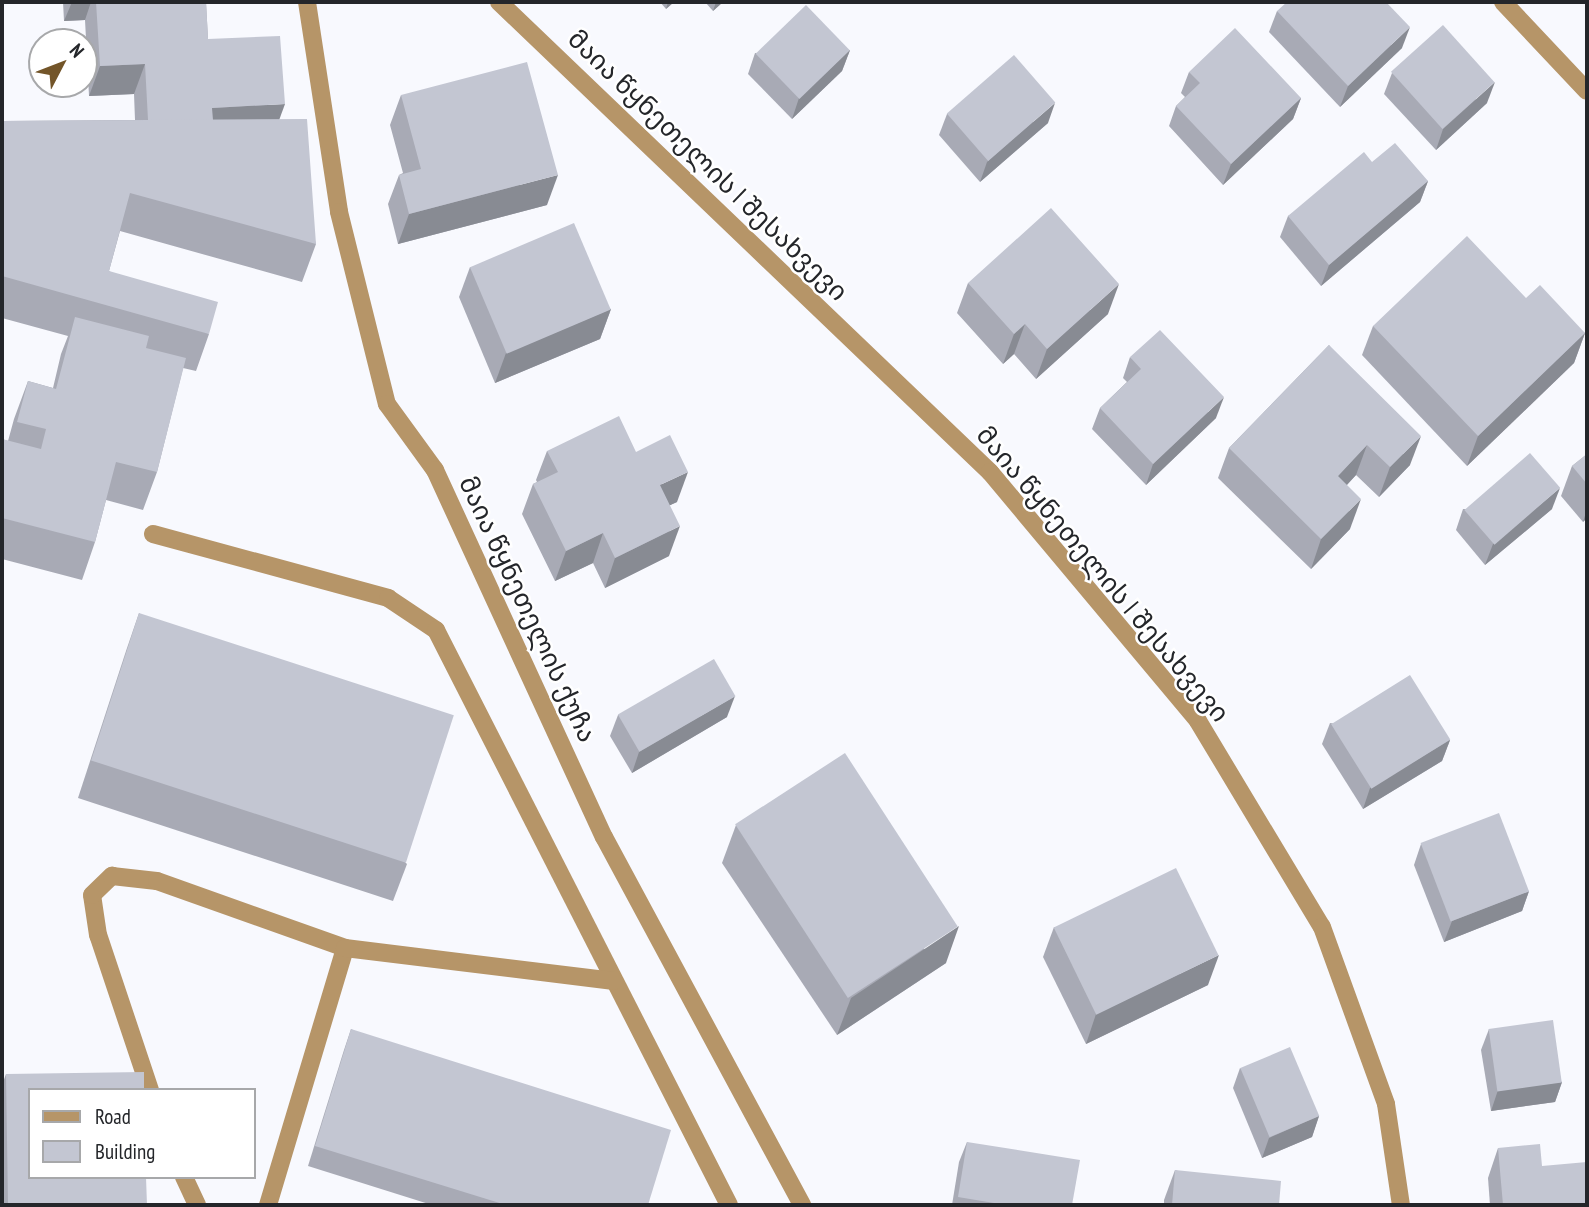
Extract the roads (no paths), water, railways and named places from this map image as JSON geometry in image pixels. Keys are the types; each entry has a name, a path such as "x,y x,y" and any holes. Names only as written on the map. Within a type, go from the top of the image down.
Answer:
{"street":[{"name":"მაია წყნეთელის ქუჩა","path":"307,2 339,212 387,404 435,470 604,837 802,1205"},
{"name":"მაია წყნეთელის I შესახვევი","path":"499,2 990,472 1198,721 1322,927 1386,1104 1401,1205"},
{"path":"1503,2 1587,91"},
{"path":"153,534 388,598 436,630 729,1205"},
{"path":"149,1088 98,935 92,895 112,876 157,881 345,948 614,981"},
{"path":"268,1205 345,948"},
{"path":"185,1179 197,1205"}]}
